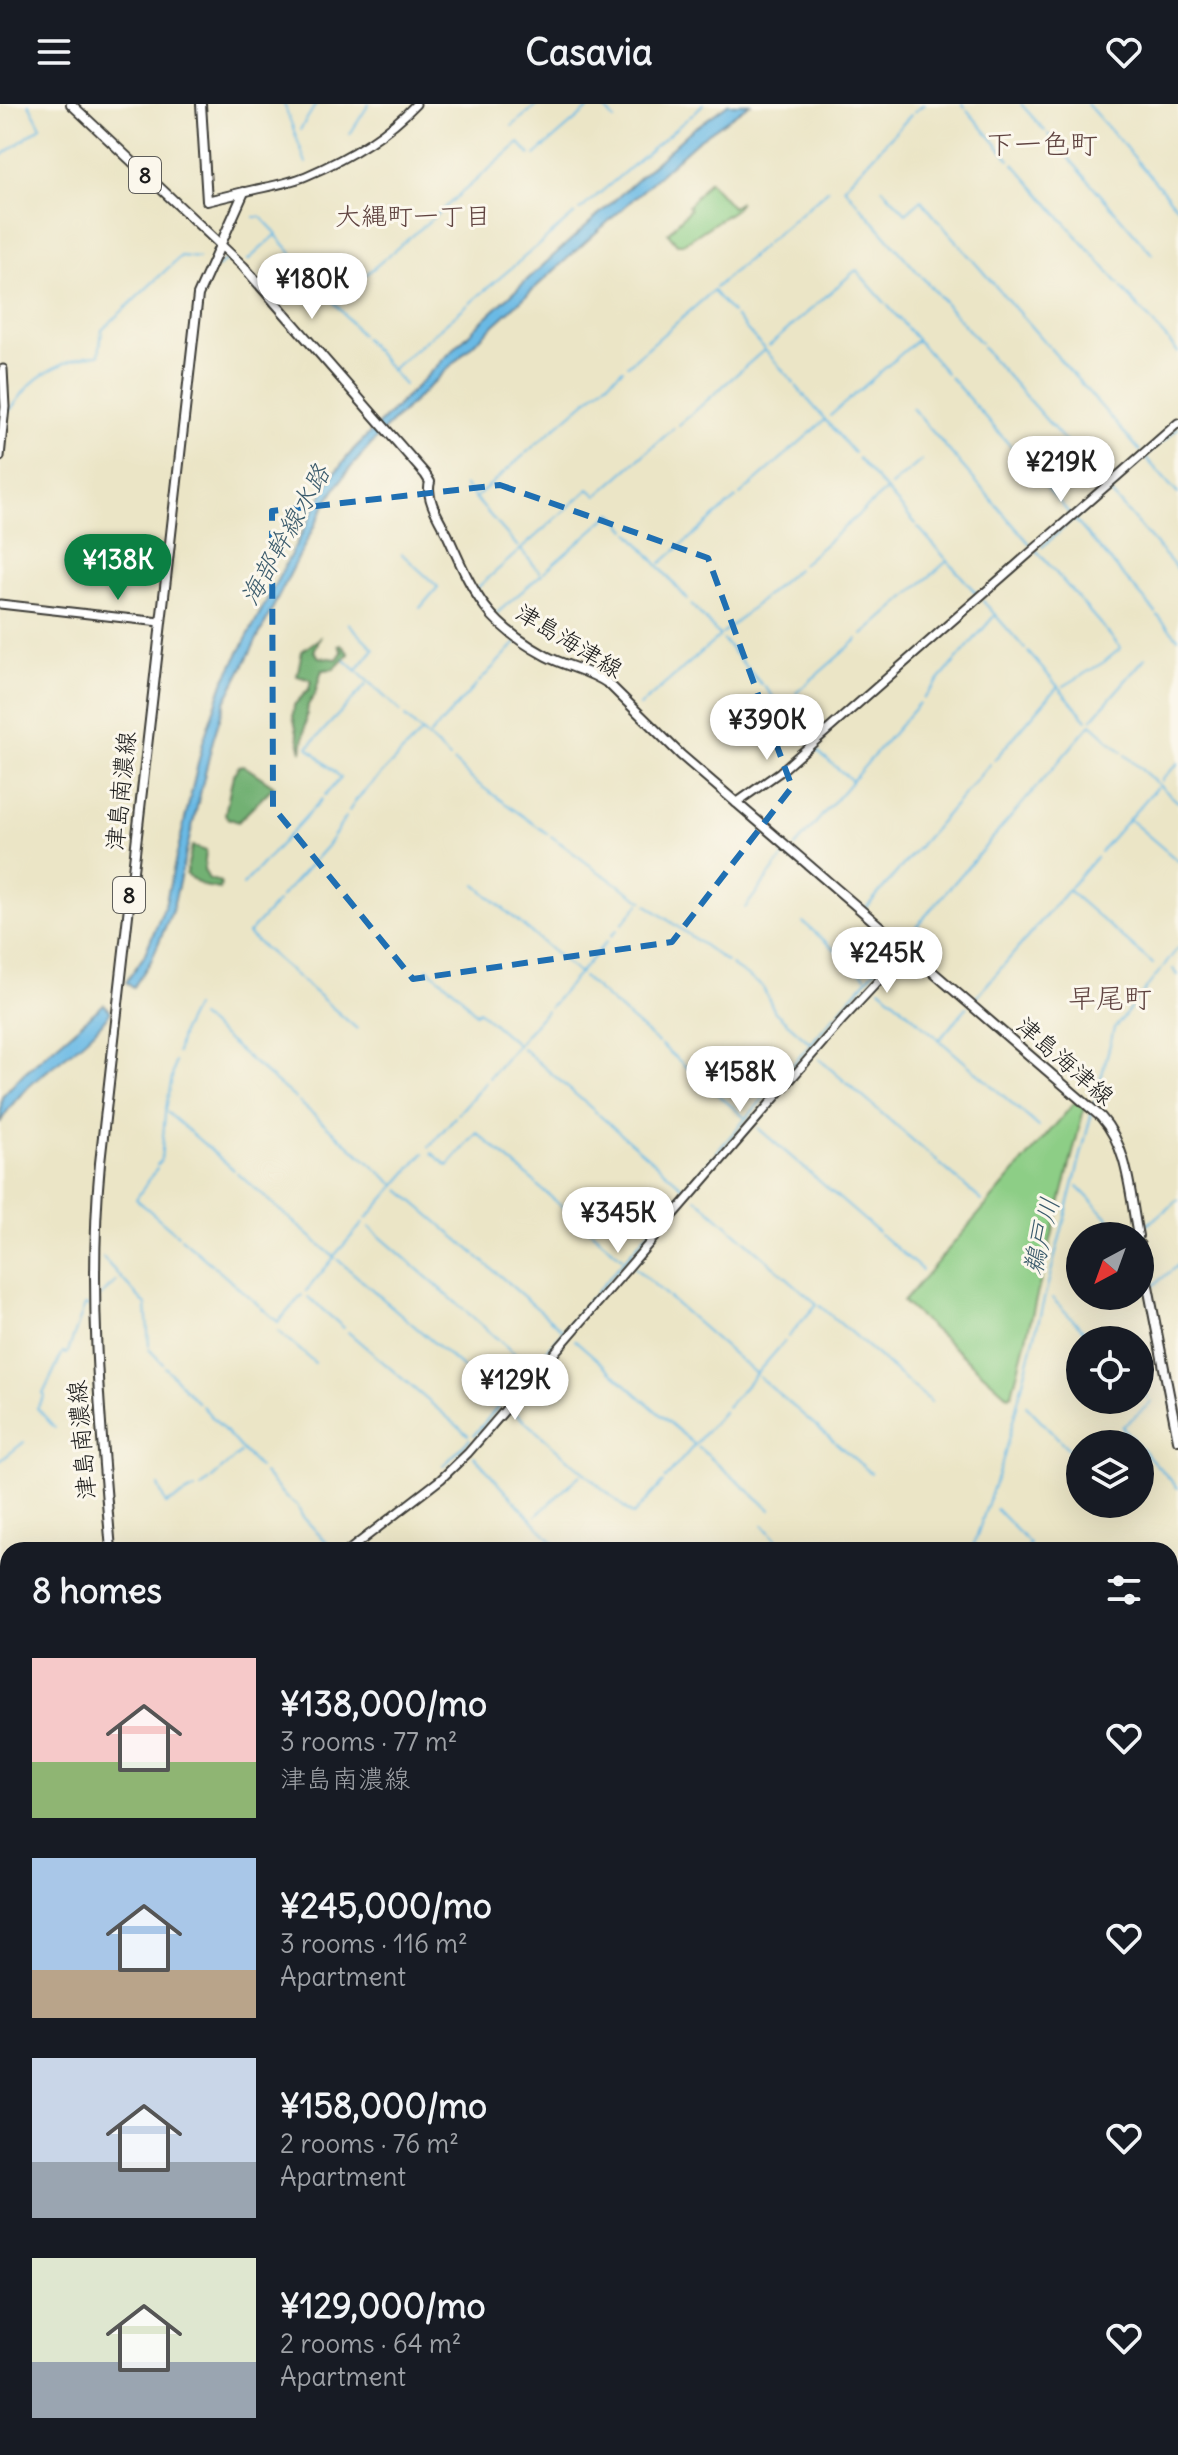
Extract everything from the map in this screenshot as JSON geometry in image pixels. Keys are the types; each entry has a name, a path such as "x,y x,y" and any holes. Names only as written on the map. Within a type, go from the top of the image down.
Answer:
{"main road":[{"name":"8","path":"71,104 219,245"},
{"path":"201,104 207,201 244,192"},
{"path":"219,245 244,192"},
{"name":"津島海津線","path":"219,245 272,298 430,482 428,487 433,505 472,590 493,617 514,636 548,657 609,684 681,755 1109,1126 1118,1145 1135,1222"},
{"name":"津島南濃線","path":"110,1542 95,1350 94,1222 198,295 219,245"},
{"path":"1153,1310 1178,1440"}],"street":[{"path":"244,192 303,177 346,156 381,136 416,104"},
{"path":"0,457 5,407 3,369"},
{"path":"736,803 780,772 1178,423"},
{"path":"0,604 160,622"},
{"path":"359,1542 441,1479 468,1453 843,1019 907,950"}],"highlighted area":[{"path":"500,485 708,558 792,787 672,942 413,979 273,807 272,511"}],"green space":[{"path":"709,181 732,207 740,202 734,210 683,244 677,244 668,233 690,209 688,206"},
{"path":"320,638 314,651 319,657 337,659 342,652 338,645 341,644 349,654 334,669 322,670 315,694 308,705 302,752 293,716 294,705 309,689 311,680 297,676 302,651"},
{"path":"243,765 274,786 238,822 225,814 233,775"},
{"path":"192,846 206,851 204,870 209,879 221,882 220,889 203,886 186,874"},
{"path":"1075,1102 1084,1109 1012,1394 1008,1396 903,1302"}],"water":[{"path":"728,104 750,104 696,142 484,334 384,430 345,474 325,505 225,702 172,911 151,961 133,988 126,982 144,956 165,905 203,742 223,683 332,476 354,449 481,322 688,133"},
{"path":"104,1004 111,1011 99,1026 24,1091 0,1123 2,1096"}],"waterway":[{"path":"0,157 41,127 29,104"},
{"path":"284,104 306,163"},
{"path":"300,130 316,104"},
{"path":"350,134 369,104"},
{"path":"512,126 538,104"},
{"path":"535,155 594,104"},
{"path":"601,104 614,120"},
{"path":"690,117 703,104"},
{"path":"914,112 924,104"},
{"path":"962,104 965,107"},
{"path":"1021,104 1045,131"},
{"path":"1087,104 1135,158"},
{"path":"967,110 1010,160"},
{"path":"858,204 844,187 911,115"},
{"path":"580,210 687,119"},
{"path":"1048,134 1152,254"},
{"path":"412,236 519,143 530,155"},
{"path":"1136,160 1178,208"},
{"path":"1014,164 1119,284"},
{"path":"882,188 906,213 921,200 940,223"},
{"path":"766,243 829,189"},
{"path":"860,206 920,275"},
{"path":"470,303 575,214"},
{"path":"254,217 261,217 277,234"},
{"path":"942,225 1048,346"},
{"path":"248,260 276,235 304,267"},
{"path":"306,270 334,302 410,237"},
{"path":"715,288 763,246"},
{"path":"10,410 30,385 44,374 72,360 99,355 102,330 181,256 198,258"},
{"path":"216,268 227,259"},
{"path":"769,346 856,270 886,304"},
{"path":"922,277 980,343"},
{"path":"1121,287 1178,352"},
{"path":"628,365 713,291 732,313"},
{"path":"334,302 361,335"},
{"path":"391,370 467,305"},
{"path":"888,306 946,373"},
{"path":"735,316 794,383"},
{"path":"364,338 404,385"},
{"path":"830,416 917,340"},
{"path":"982,347 1101,482"},
{"path":"1050,348 1140,451"},
{"path":"679,425 764,350"},
{"path":"526,453 623,369"},
{"path":"950,377 1069,513"},
{"path":"796,386 854,453"},
{"path":"912,408 1030,544"},
{"path":"740,495 825,420"},
{"path":"599,494 674,428"},
{"path":"1113,485 1178,428"},
{"path":"475,498 524,455"},
{"path":"858,458 916,524"},
{"path":"1146,458 1178,494"},
{"path":"891,486 922,460"},
{"path":"464,485 495,521"},
{"path":"476,589 589,489 597,496"},
{"path":"801,565 887,490"},
{"path":"1042,547 1107,490"},
{"path":"1109,491 1178,570"},
{"path":"661,563 736,498"},
{"path":"544,572 612,513 627,530"},
{"path":"1074,519 1156,613"},
{"path":"497,523 518,547"},
{"path":"918,527 976,593"},
{"path":"630,533 688,600"},
{"path":"521,550 540,572"},
{"path":"1037,551 1121,648 1064,686"},
{"path":"402,554 438,587 420,608"},
{"path":"863,635 946,562"},
{"path":"722,634 797,569"},
{"path":"497,613 542,574"},
{"path":"983,601 1025,649"},
{"path":"640,706 720,636 691,604"},
{"path":"923,699 995,615"},
{"path":"1158,616 1178,638"},
{"path":"348,623 374,649 356,671"},
{"path":"796,693 858,639"},
{"path":"723,640 761,684"},
{"path":"479,682 516,643"},
{"path":"1028,652 1087,720"},
{"path":"1092,719 1146,657"},
{"path":"345,660 401,712"},
{"path":"325,795 341,778 308,747 366,685"},
{"path":"430,735 476,685"},
{"path":"764,686 810,739"},
{"path":"994,760 1058,686"},
{"path":"795,847 919,703"},
{"path":"405,717 450,758"},
{"path":"1091,724 1122,752"},
{"path":"903,942 1091,724"},
{"path":"349,811 422,732"},
{"path":"814,748 851,780"},
{"path":"1125,755 1178,802"},
{"path":"454,762 474,781 548,834"},
{"path":"1161,781 1178,763"},
{"path":"866,908 990,764"},
{"path":"1100,852 1156,788"},
{"path":"243,885 322,799"},
{"path":"280,898 327,846 346,817"},
{"path":"1130,820 1178,861"},
{"path":"551,836 591,866"},
{"path":"745,908 786,853"},
{"path":"973,1001 1096,857"},
{"path":"593,868 643,901"},
{"path":"476,885 579,974"},
{"path":"1069,891 1153,964"},
{"path":"277,902 248,934 357,1029"},
{"path":"622,924 640,903"},
{"path":"647,905 727,962"},
{"path":"803,922 865,976"},
{"path":"611,936 617,930"},
{"path":"550,1007 607,941"},
{"path":"839,1011 896,946"},
{"name":"鵜戸川","path":"1094,1105 1114,1029 1178,948"},
{"path":"731,965 762,986 775,1012 809,1042"},
{"path":"427,968 458,993 476,1014 479,1011 518,1045"},
{"path":"1173,969 1178,975"},
{"path":"583,977 658,1043"},
{"path":"880,988 1039,1127"},
{"path":"177,1053 182,1031 194,1007"},
{"path":"940,1039 967,1007"},
{"path":"489,1078 546,1011"},
{"path":"778,1082 836,1014"},
{"path":"200,1017 296,1099"},
{"path":"661,1045 744,1117"},
{"path":"522,1048 597,1113"},
{"path":"819,1059 938,1162"},
{"path":"157,1165 161,1161 165,1114 175,1062"},
{"path":"458,1114 486,1082"},
{"path":"717,1152 775,1085"},
{"path":"299,1102 396,1186"},
{"name":"鵜戸川","path":"975,1542 1004,1456 1092,1112"},
{"path":"168,1113 234,1170"},
{"path":"599,1115 683,1187"},
{"path":"429,1147 455,1117"},
{"path":"758,1128 878,1232"},
{"path":"432,1153 448,1166 477,1133 536,1183"},
{"path":"366,1219 424,1153"},
{"path":"656,1223 714,1156"},
{"path":"940,1164 982,1201"},
{"path":"157,1168 136,1199 178,1235"},
{"path":"237,1173 335,1258"},
{"path":"538,1186 622,1258"},
{"path":"1078,1187 1112,1222"},
{"path":"400,1190 475,1254"},
{"path":"696,1198 817,1304 788,1337"},
{"path":"1151,1222 1178,1200"},
{"path":"334,1256 363,1223"},
{"path":"369,1227 531,1368 474,1435"},
{"path":"595,1294 653,1227"},
{"path":"880,1234 922,1270"},
{"path":"181,1238 278,1322 302,1295"},
{"path":"477,1256 561,1329"},
{"path":"103,1258 146,1305 149,1345"},
{"path":"306,1291 333,1259"},
{"path":"338,1260 499,1399"},
{"path":"1154,1285 1178,1265"},
{"path":"635,1268 756,1374"},
{"path":"100,1296 117,1281"},
{"path":"308,1297 344,1328"},
{"path":"534,1365 592,1297"},
{"path":"1052,1298 1079,1326"},
{"path":"55,1428 37,1408 63,1352 67,1354 85,1305 88,1306"},
{"path":"820,1306 931,1402"},
{"path":"278,1331 315,1363"},
{"path":"348,1332 468,1435"},
{"path":"575,1340 695,1445"},
{"path":"727,1407 785,1341"},
{"path":"149,1349 163,1364"},
{"path":"165,1367 198,1403"},
{"path":"759,1377 871,1473"},
{"path":"1026,1405 1066,1446"},
{"path":"202,1406 259,1468"},
{"path":"513,1411 633,1515 663,1482"},
{"path":"665,1479 724,1411"},
{"path":"1125,1430 1122,1427 1138,1414"},
{"path":"443,1466 470,1439"},
{"path":"0,1461 24,1442"},
{"path":"698,1447 771,1510"},
{"path":"201,1488 240,1453"},
{"path":"474,1456 512,1498"},
{"path":"1154,1462 1178,1488"},
{"path":"264,1473 286,1498 297,1505 302,1516 326,1542"},
{"path":"536,1516 580,1475"},
{"path":"158,1485 166,1504 195,1489"},
{"path":"514,1500 553,1542"},
{"path":"996,1509 1028,1542"},
{"path":"763,1525 778,1542"}],"district":[{"name":"下一色町","path":"1042,144"},
{"name":"大縄町一丁目","path":"413,216"},
{"name":"早尾町","path":"1110,998"}],"water label":[{"name":"海部幹線水路","path":"285,535"}]}
